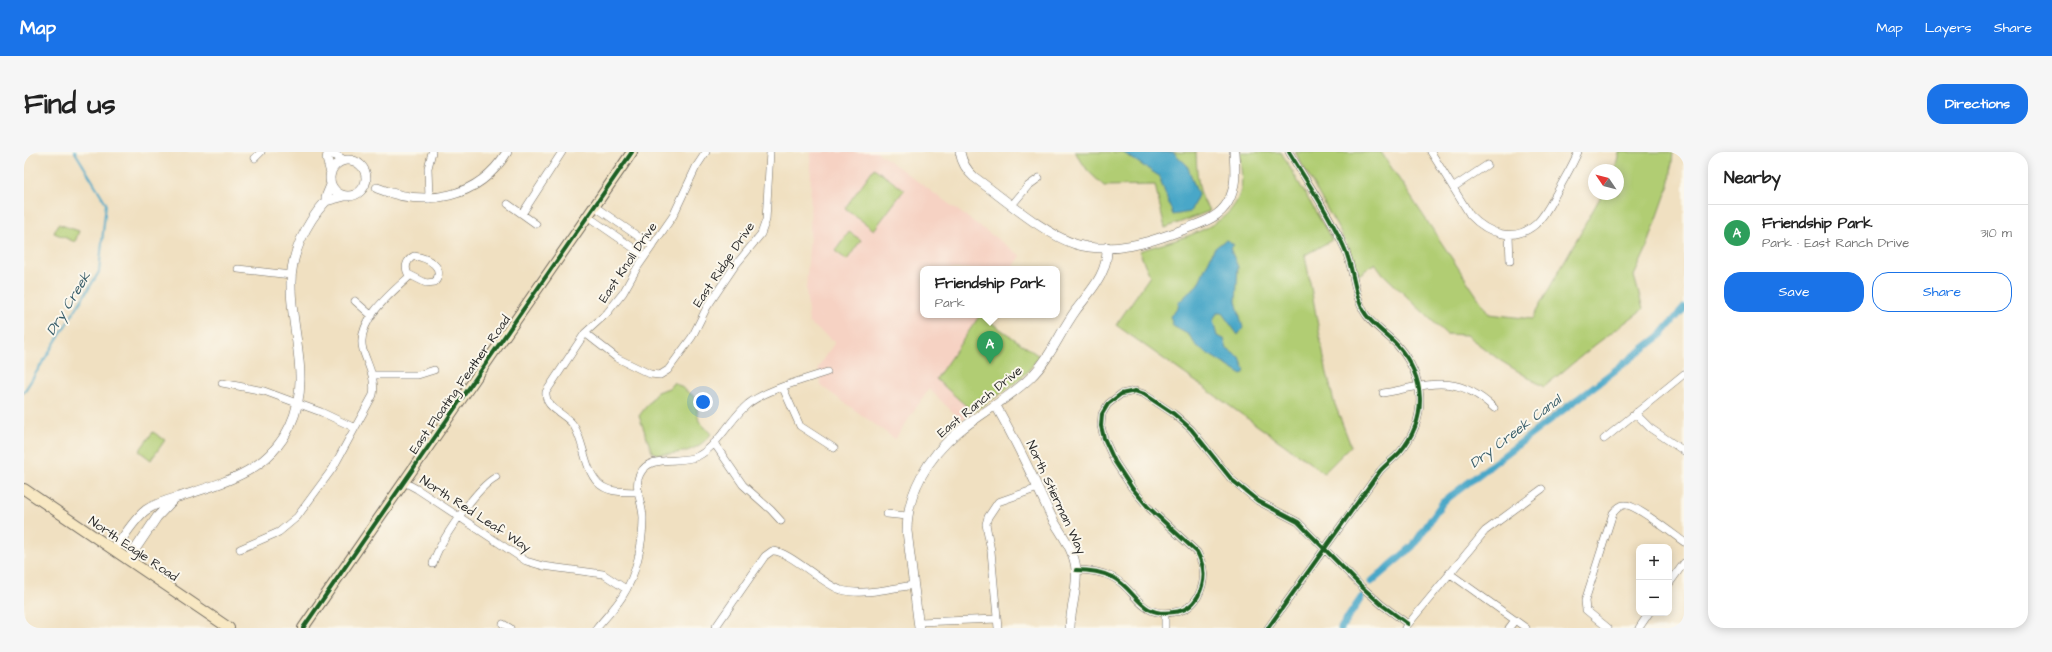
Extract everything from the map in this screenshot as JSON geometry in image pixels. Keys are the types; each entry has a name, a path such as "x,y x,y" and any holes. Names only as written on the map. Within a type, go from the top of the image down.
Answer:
{"main road":[{"name":"East Floating Feather Road","path":"303,628 632,152"},
{"name":"North Eagle Road","path":"24,489 229,628"}],"street":[{"path":"256,158 261,152"},
{"path":"429,199 428,168 432,152"},
{"path":"326,201 331,185 327,153 333,154 343,160 355,160 361,164 377,188 399,196 429,199 456,194 475,185 495,168 507,152"},
{"path":"522,214 562,152"},
{"name":"East Knoll Drive","path":"639,492 614,491 598,482 592,474 574,427 566,417 550,406 545,397 547,387 585,333 616,303 645,256 673,216 693,173 706,152"},
{"name":"East Ridge Drive","path":"585,333 617,358 650,374 660,375 668,370 692,337 707,307 761,234 766,220 770,152"},
{"path":"960,152 966,170 1012,205 1061,239 1076,244 1108,247 1145,243 1207,221 1219,213 1227,204 1234,191 1234,152"},
{"path":"1268,628 1380,471 1398,454 1409,440 1417,421 1420,387 1406,356 1364,312 1357,298 1353,269 1344,246 1289,152"},
{"path":"1431,152 1470,215 1478,224 1498,234 1509,235 1523,232 1535,224 1545,213 1578,152"},
{"path":"330,173 338,163 343,160"},
{"path":"1454,187 1487,165"},
{"path":"114,550 134,522 145,511 159,502 240,476 260,464 278,447 290,426 298,404 301,372 291,298 291,275 301,239 316,212 326,201 351,196 361,191 365,186 367,174"},
{"path":"1012,205 1028,186 1039,178"},
{"path":"331,185 339,194 345,196"},
{"path":"361,191 373,191 377,188"},
{"path":"508,204 536,224"},
{"path":"594,206 652,246"},
{"path":"587,216 645,256"},
{"path":"1509,235 1510,261"},
{"name":"East Ranch Drive","path":"919,625 907,516 914,488 940,451 958,432 996,406 1031,377 1046,359 1074,314 1104,272 1108,260 1108,247"},
{"path":"414,256 434,264 439,271 439,277 431,283 426,283 410,276 406,270 406,264 409,259 414,256"},
{"path":"238,269 291,275"},
{"path":"240,549 279,532 297,517 333,468 373,395 375,384 363,349 361,336 366,323 396,288 410,276"},
{"path":"355,301 372,316"},
{"path":"373,375 418,375 434,370"},
{"path":"597,628 626,589 632,576 641,542 643,519 639,492 639,475 645,466 652,462 680,461 697,456 714,443 736,416 749,403 766,394 826,372"},
{"path":"1604,439 1684,374"},
{"path":"222,383 264,391 321,412 355,428"},
{"path":"1383,393 1443,383 1465,387 1494,408"},
{"path":"783,388 800,426 834,448"},
{"path":"1076,570 1092,570 1113,577 1143,606 1152,611 1165,614 1188,608 1196,599 1203,586 1204,573 1202,561 1194,549 1148,507 1132,488 1115,462 1104,438 1100,426 1102,414 1108,404 1121,394 1135,391 1144,394 1174,414 1191,429 1232,480 1258,501 1298,522 1323,549 1382,605 1407,626 1485,531 1542,489"},
{"name":"North Stierman Way","path":"996,406 1019,445 1038,488 1072,553 1076,570 1070,628"},
{"path":"1636,413 1650,428 1684,452"},
{"path":"714,443 743,485 781,521"},
{"path":"433,564 438,549 482,487 496,477"},
{"name":"North Red Leaf Way","path":"404,482 418,489 526,561 544,566 599,573 626,589"},
{"path":"998,628 991,551 986,524 988,517 998,502 1038,488"},
{"path":"128,560 157,517 175,498"},
{"path":"1608,628 1586,610 1585,601 1613,513 1621,505 1632,506 1684,542"},
{"path":"887,514 907,516"},
{"path":"715,628 765,556 774,550 782,553 816,576 842,590 857,592 914,585"},
{"path":"1672,580 1684,563"},
{"path":"1449,573 1526,628"},
{"path":"1165,614 1165,628"},
{"path":"1639,628 1647,616"},
{"path":"919,625 997,619"},
{"path":"1509,628 1515,620"},
{"path":"503,624 510,628"}],"shaded area":[{"path":"811,152 877,152 1021,256 1014,266 920,266 920,318 978,318 936,379 973,412 961,420 929,389 895,439 820,385 818,367 835,342 809,323 806,289 810,235"}],"green space":[{"path":"1075,152 1196,152 1197,175 1200,190 1202,198 1210,211 1165,228 1155,185 1104,186 1088,171"},
{"path":"1240,152 1281,152 1332,240 1305,255 1326,369 1334,402 1351,446 1324,473 1116,325 1150,276 1139,251 1184,237 1214,224 1236,203 1242,185"},
{"path":"1295,152 1381,152 1489,314 1532,319 1599,200 1624,200 1624,164 1616,164 1619,152 1673,152 1670,182 1646,250 1634,276 1643,309 1595,345 1544,387 1501,361 1466,335 1446,334 1383,274 1375,263 1359,275 1349,248"},
{"path":"874,168 904,190 874,230 845,208"},
{"path":"58,224 79,231 75,242 54,233"},
{"path":"849,232 861,240 847,260 835,251"},
{"path":"978,318 984,318 1039,356 1018,381 973,412 936,379"},
{"path":"674,382 695,397 699,421 711,434 693,449 672,454 656,454 652,452 639,416 657,392 669,388"},
{"path":"153,432 165,440 151,460 139,451"}],"water":[{"path":"1122,152 1173,152 1187,165 1198,195 1190,212 1173,215 1159,176"},
{"path":"1225,240 1234,245 1230,248 1238,267 1236,301 1243,328 1238,335 1222,313 1217,313 1213,321 1217,336 1224,339 1227,349 1240,358 1245,371 1242,375 1197,347 1189,335 1173,326 1170,316 1178,308 1179,302 1198,284 1214,249"}],"waterway":[{"name":"Dry Creek","path":"24,392 99,272 106,203 75,152"},
{"name":"Dry Creek Canal","path":"1371,582 1413,546 1443,502 1660,336 1684,308"},
{"name":"Dry Creek Canal","path":"1341,628 1361,598"}],"cycle path":[{"path":"303,628 632,152"},
{"path":"1268,628 1380,471 1400,452 1409,439 1419,412 1420,398 1414,371 1407,358 1397,345 1370,320 1363,310 1357,295 1350,263 1344,247 1325,211 1289,152"},
{"path":"1076,570 1094,571 1112,577 1127,588 1145,607 1162,613 1185,609 1194,602 1201,590 1204,574 1202,563 1197,552 1148,507 1132,488 1115,462 1104,438 1101,426 1102,414 1108,404 1121,394 1135,391 1144,394 1174,414 1191,429 1232,480 1258,501 1298,522 1362,587 1382,605 1408,624"}],"place":[{"name":"Friendship Park","path":"990,364"}]}
